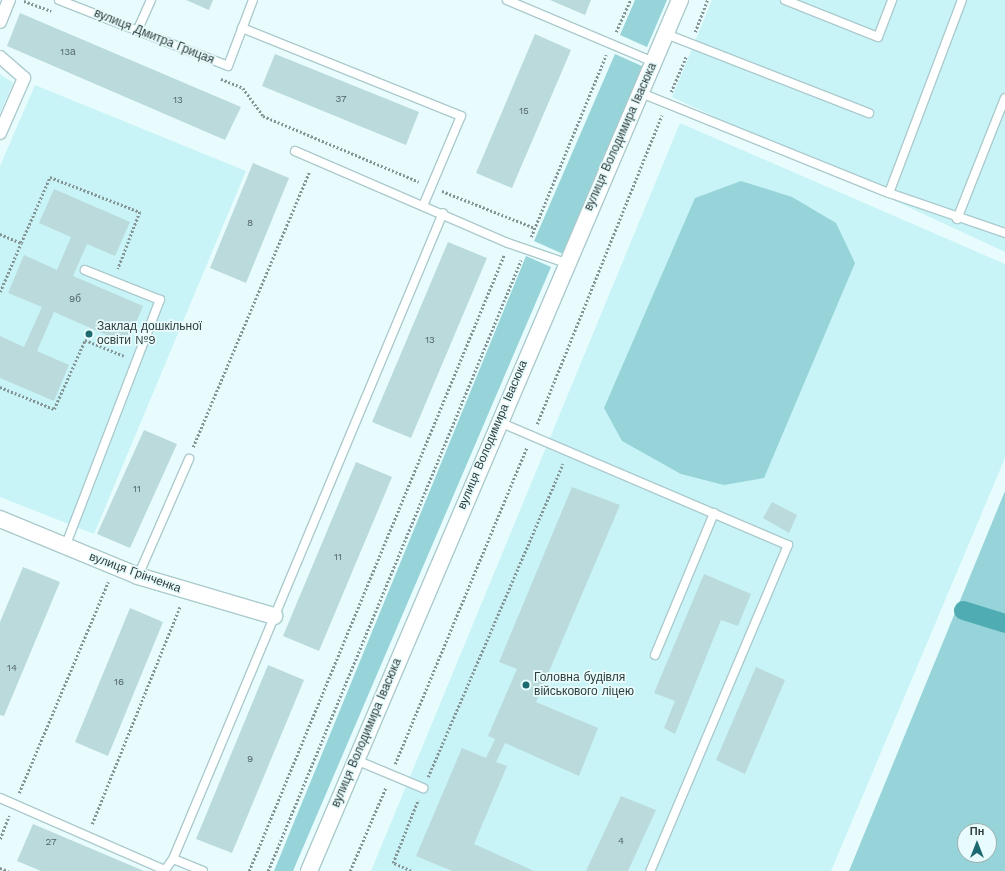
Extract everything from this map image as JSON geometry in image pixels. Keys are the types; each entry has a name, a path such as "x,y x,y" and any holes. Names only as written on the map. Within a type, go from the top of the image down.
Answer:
{"street":[{"path":"0,22 9,0"},
{"name":"вулиця Володимира Івасюка","path":"309,871 498,422 680,0"},
{"path":"0,57 24,78 0,133"},
{"name":"вулиця Грінченка","path":"0,519 138,576 274,616"}],"lane":[{"name":"вулиця Дмитра Грицая","path":"59,0 138,29 228,66 253,0"},
{"path":"138,29 151,0"},
{"path":"507,0 654,62"},
{"path":"785,0 878,37 892,0"},
{"path":"889,193 962,0"},
{"path":"242,28 461,116 424,206"},
{"path":"666,34 869,113"},
{"path":"641,93 889,193 957,219 1005,233"},
{"path":"957,219 1005,98"},
{"path":"294,151 315,158 525,250 566,263"},
{"path":"0,798 165,870 173,859 443,213"},
{"path":"66,546 160,300 86,270"},
{"path":"498,422 788,545 650,871"},
{"path":"138,576 188,459"},
{"path":"656,655 714,513"},
{"path":"356,760 423,788"},
{"path":"173,859 203,871"}],"path":[{"path":"23,0 59,15"},
{"path":"268,871 630,0"},
{"path":"214,76 244,88 264,116 431,187 535,228"},
{"path":"188,459 315,158"},
{"path":"0,292 50,177 140,212 113,281"},
{"path":"0,234 21,243"},
{"path":"249,871 508,243"},
{"path":"0,387 54,410 85,340 137,362"},
{"path":"411,871 393,863 423,788 569,451"},
{"path":"0,839 114,567"},
{"path":"87,837 186,591"},
{"path":"0,868 8,871"}],"shaded area":[{"path":"635,0 667,0 647,47 620,35"},
{"path":"712,0 1005,0 1005,252 672,97"},
{"path":"615,54 644,67 563,254 534,241"},
{"path":"0,74 13,83 0,113"},
{"name":"Заклад дошкільної освіти №9","path":"35,85 246,171 94,534 0,497 0,166"},
{"path":"680,123 1005,264 1005,458 831,871 371,871"},
{"path":"741,181 792,197 836,223 855,263 764,478 724,485 681,474 622,441 604,408 695,198"},
{"path":"526,256 551,267 293,871 274,871"},
{"path":"1005,491 1005,871 849,871"}],"building":[{"path":"186,0 213,0 209,10"},
{"path":"550,0 591,0 585,15"},
{"path":"20,13 241,107 225,140 7,46"},
{"path":"535,34 571,50 512,188 476,173"},
{"path":"275,54 419,112 406,145 262,86"},
{"path":"253,163 289,178 246,283 210,268"},
{"name":"Заклад дошкільної освіти №9","path":"54,189 130,222 115,256 87,244 73,276 143,306 127,344 54,312 37,351 69,365 54,401 0,378 0,336 24,347 42,307 8,293 24,255 57,270 71,237 39,223"},
{"path":"448,242 487,258 411,438 372,422"},
{"path":"144,430 177,444 130,548 97,534"},
{"path":"356,462 392,477 319,651 283,636"},
{"name":"Головна будівля військового ліцею","path":"572,487 620,505 536,702 598,728 579,776 505,743 496,762 507,766 474,844 534,871 452,871 416,856 462,748 486,758 495,739 488,736 517,669 499,662"},
{"path":"772,502 797,515 789,533 763,518"},
{"path":"23,567 60,582 4,716 0,715 0,622"},
{"path":"704,574 751,594 738,626 721,620 675,734 664,728 675,701 654,693"},
{"path":"130,608 163,622 108,756 75,742"},
{"path":"268,665 304,680 232,853 196,839"},
{"path":"756,667 785,680 745,774 716,760"},
{"path":"621,796 656,810 628,871 586,871"},
{"path":"33,824 144,871 41,871 17,861"}],"waterway":[{"path":"963,610 1005,623"}],"place":[{"name":"Заклад дошкільної освіти №9","path":"89,334"},
{"name":"Головна будівля військового ліцею","path":"526,685"}]}
